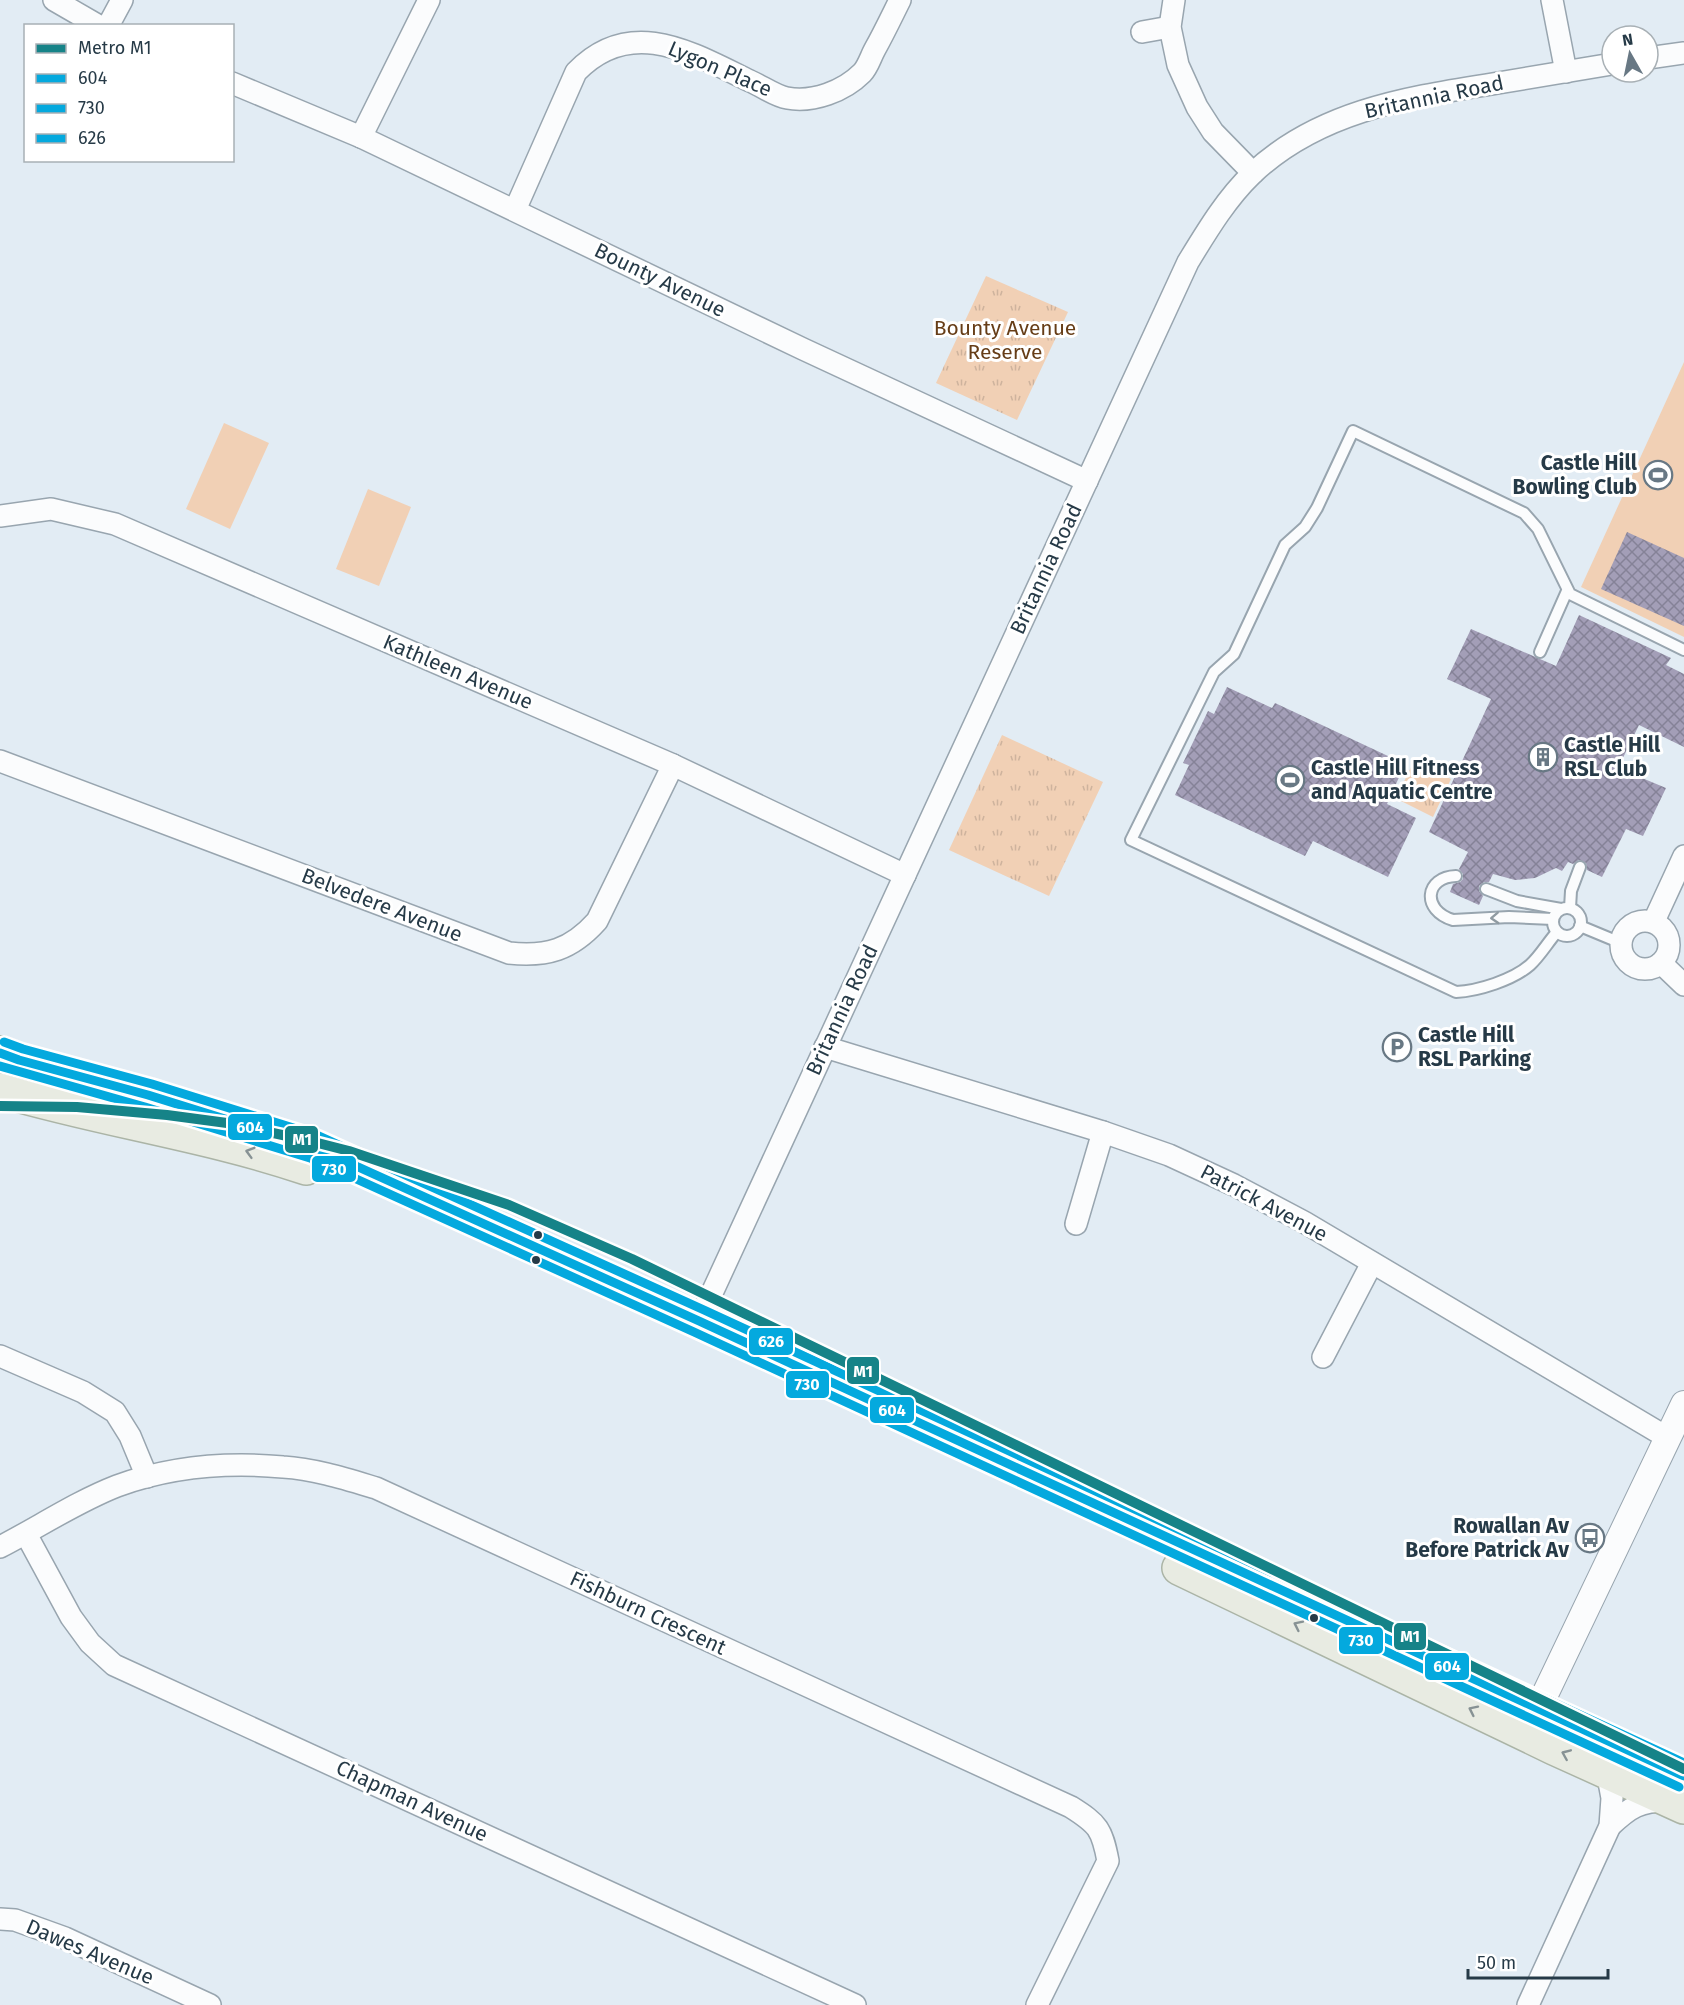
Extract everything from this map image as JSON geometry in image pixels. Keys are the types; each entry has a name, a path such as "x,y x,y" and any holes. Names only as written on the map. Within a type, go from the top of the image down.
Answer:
{"main road":[{"path":"0,1053 148,1095 314,1148 699,1322 1680,1795"},
{"path":"0,1090 85,1113 232,1147 304,1167 368,1191 1148,1553 1532,1722 1607,1771 1680,1795"}],"street":[{"path":"54,0 96,24"},
{"path":"109,24 122,0"},
{"path":"361,137 429,0"},
{"name":"Lygon Place","path":"515,210 576,72 588,60 608,49 634,41 658,42 706,60 786,98 813,99 846,86 864,71 900,0"},
{"path":"1174,0 1170,27 1178,64 1197,106 1213,132 1253,173"},
{"path":"1552,0 1566,72"},
{"path":"1142,32 1170,27"},
{"path":"1660,56 1684,53"},
{"name":"Britannia Road","path":"699,1322 1188,262 1212,223 1253,173 1280,152 1335,121 1367,109 1423,95 1600,66"},
{"name":"Bounty Avenue","path":"234,83 361,137 803,349 1087,481"},
{"name":"Kathleen Avenue","path":"0,516 51,509 115,524 673,765 904,875"},
{"name":"Belvedere Avenue","path":"0,761 508,953 530,955 568,946 583,936 597,921 673,765"},
{"path":"1654,921 1684,856"},
{"path":"1640,921 1654,921 1665,929 1670,939 1670,948 1662,963 1654,968 1639,969 1624,957 1621,943 1625,930 1632,924 1640,921"},
{"path":"1662,963 1684,985"},
{"name":"Patrick Avenue","path":"825,1047 1103,1132 1168,1155 1234,1185 1269,1202 1668,1438"},
{"path":"1076,1224 1103,1132"},
{"path":"1323,1357 1372,1263"},
{"path":"0,1356 82,1392 115,1412 130,1436 147,1477"},
{"path":"1532,1722 1684,1404"},
{"name":"Fishburn Crescent","path":"0,1547 77,1504 116,1486 186,1469 237,1466 285,1467 332,1475 376,1488 1071,1807 1092,1820 1104,1840 1108,1861 1037,2005"},
{"name":"Chapman Avenue","path":"26,1534 71,1617 90,1643 114,1665 855,2005"},
{"path":"1607,1771 1612,1798 1610,1826"},
{"path":"1528,2005 1610,1826 1626,1810 1640,1804 1680,1795"},
{"name":"Dawes Avenue","path":"0,1919 15,1920 65,1938 210,2005"}],"lane":[{"path":"1557,932 1530,966 1486,987 1456,992 1131,840 1214,672 1233,654 1285,545 1305,527 1317,508 1353,431 1524,513 1538,529 1568,591 1581,601 1684,650"},
{"path":"1540,652 1568,591"},
{"path":"1486,889 1517,901 1565,908 1579,915 1578,931 1570,936 1563,936 1557,932 1553,926 1553,919 1556,913 1565,908 1580,867"},
{"path":"1456,876 1436,883 1432,893 1434,909 1444,917 1452,920 1509,917 1553,919"},
{"path":"1580,926 1621,943"}],"green space":[{"name":"Bounty Avenue Reserve","path":"986,276 1068,312 1017,420 936,383"},
{"name":"Castle Hill Bowling Club","path":"1684,362 1684,637 1581,587"},
{"path":"224,423 269,443 230,529 186,509"},
{"path":"368,489 411,507 379,586 336,569"},
{"path":"1002,735 1103,782 1049,896 949,850"},
{"path":"1414,761 1451,779 1433,817 1401,801 1398,794"}],"building":[{"path":"1627,532 1684,558 1684,626 1601,589"},
{"name":"Castle Hill RSL Club","path":"1579,615 1671,658 1666,665 1684,674 1684,747 1639,725 1618,768 1666,788 1643,836 1626,829 1602,877 1587,870 1586,863 1579,860 1573,864 1568,862 1562,871 1556,868 1535,878 1515,880 1493,874 1489,882 1484,882 1479,886 1479,891 1483,896 1479,905 1450,892 1453,884 1463,879 1463,874 1459,869 1468,852 1429,832 1491,699 1447,679 1471,629 1556,666"},
{"name":"Castle Hill Fitness and Aquatic Centre","path":"1227,687 1272,708 1275,703 1405,764 1387,804 1416,818 1388,877 1313,841 1305,856 1175,795 1189,765 1183,763 1208,711 1214,714"}],"metro line":[{"name":"M1","path":"0,1106 77,1107 227,1123 349,1151 509,1205 632,1259 1684,1769"}],"transit line":[{"name":"626","path":"4,1042 152,1084 319,1136 704,1310 1684,1763"},
{"name":"604","path":"0,1053 148,1095 314,1147 699,1321 1684,1776"},
{"name":"730","path":"0,1066 145,1107 310,1158 694,1332 1679,1787"}],"place":[{"name":"Castle Hill Bowling Club","path":"1658,475"},
{"name":"Castle Hill RSL Club","path":"1543,757"},
{"name":"Castle Hill Fitness and Aquatic Centre","path":"1290,780"},
{"name":"Castle Hill RSL Parking","path":"1397,1047"},
{"name":"Rowallan Av Before Patrick Av","path":"1590,1538"}]}
